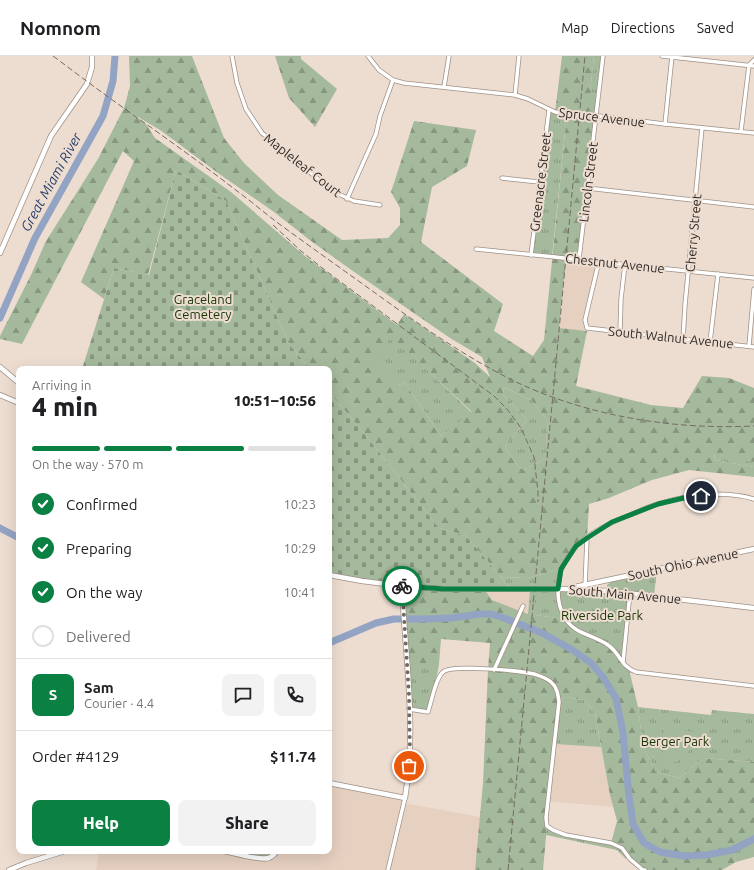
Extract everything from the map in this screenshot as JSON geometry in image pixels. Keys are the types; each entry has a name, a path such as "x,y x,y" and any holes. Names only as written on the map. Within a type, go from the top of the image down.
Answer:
{"street":[{"path":"0,253 51,136 87,84 92,67 92,56"},
{"name":"Mapleleaf Court","path":"232,56 237,83 246,109 262,133 334,192 354,201 380,205"},
{"name":"Spruce Avenue","path":"368,56 379,70 393,80 404,83 515,95 528,99 555,112 754,133"},
{"path":"444,87 448,56"},
{"path":"515,95 519,56"},
{"name":"Lincoln Street","path":"579,259 603,56"},
{"path":"662,56 754,66"},
{"path":"665,124 672,57"},
{"path":"741,131 749,65 754,60"},
{"path":"347,199 376,134 380,116 393,80"},
{"name":"Greenacre Street","path":"531,255 549,110"},
{"name":"Cherry Street","path":"683,339 702,128"},
{"path":"502,178 540,182"},
{"path":"587,188 754,207"},
{"name":"Chestnut Avenue","path":"476,249 754,278"},
{"name":"South Walnut Avenue","path":"599,261 585,320 587,328 754,347"},
{"path":"620,332 621,300 625,264"},
{"path":"710,342 718,274"},
{"path":"749,346 754,289"},
{"path":"0,367 16,381"},
{"path":"0,394 16,402"},
{"path":"754,499 740,496 714,494 688,497 658,504 612,522 576,546 561,569 558,589 560,607 565,619 570,625 580,632 600,640 616,651 629,670 754,686"},
{"path":"584,590 587,538"},
{"name":"South Ohio Avenue","path":"564,589 754,549"},
{"name":"South Main Avenue","path":"332,576 402,586 444,589 564,589 630,593 754,608"},
{"path":"388,870 409,777 410,755 408,681 402,586"},
{"path":"623,662 630,593"},
{"path":"494,670 522,606"},
{"path":"409,709 428,712 438,678 442,672 447,670 458,669 523,672 545,678 551,682 558,693 559,702 546,818 547,826 566,834 611,843 622,848 630,859 645,870"},
{"path":"332,784 405,798"},
{"path":"9,870 55,854"},
{"path":"237,854 259,859 270,857 275,854"}],"shaded area":[{"path":"566,258 599,261 585,320 587,331 559,329"},
{"path":"484,589 530,589 528,614 492,600"},
{"path":"554,744 601,747 613,807 548,801"},
{"path":"332,784 405,798 404,803 480,817 475,870 96,870 99,854 332,854"}],"green space":[{"path":"129,56 192,56 224,138 244,163 278,195 342,240 388,238 400,225 400,208 391,192 414,121 476,130 467,166 432,187 421,242 503,304 494,331 533,356 544,340 567,113 555,112 562,56 594,56 590,92 599,95 579,259 566,258 559,328 587,331 576,386 651,405 683,408 702,376 729,378 754,388 754,462 714,454 715,460 754,467 754,477 689,470 652,480 609,498 589,504 587,538 576,546 561,569 527,578 501,577 466,536 439,528 332,396 332,366 307,366 289,344 226,201 176,170 148,275 114,268 104,299 81,282 134,161 123,151 22,344 0,339 0,336 31,275 46,241 98,159 124,108 130,86","holes":["131,113 160,130 350,269 450,338 482,357 490,377 475,363 404,314 397,325 305,256 231,192 155,138 146,124","391,336 472,412 441,436 405,383 400,386 375,364","503,387 531,400 548,421 545,459 524,470 516,464 505,447 527,419 504,396"]},
{"path":"275,56 301,56 301,59 337,89 315,127 289,98"},
{"path":"594,56 603,56 599,95 590,92"},
{"path":"549,110 567,113 552,257 531,255"},
{"name":"Graceland Cemetery","path":"176,170 226,201 289,344 307,366 83,366 114,268 149,275"},
{"path":"391,335 472,413 441,436 405,383 400,386 374,364"},
{"path":"503,387 531,400 548,421 545,459 524,470 516,464 505,447 527,419 504,396"},
{"path":"332,396 439,528 466,536 511,589 444,589 332,575"},
{"path":"714,453 754,462 754,467 715,460"},
{"name":"Riverside Park","path":"561,569 558,589 609,591 607,585 611,582 626,579 634,574 657,569 654,596 630,593 623,662 580,632 565,619 528,614 530,589 511,589 501,577 527,578"},
{"path":"402,586 484,589 492,600 528,614 565,619 571,625 608,645 629,669 638,707 643,747 656,772 679,778 703,758 754,762 754,839 732,850 736,862 722,870 645,870 630,859 622,848 611,843 617,821 610,795 595,713 584,700 565,697 559,702 546,818 547,826 543,870 475,870 483,783 490,643 441,639 439,664 407,664"},
{"path":"407,664 439,664 426,711 409,709"},
{"path":"565,697 584,700 595,713 601,747 554,744 559,702"},
{"name":"Berger Park","path":"638,707 711,715 712,710 754,714 754,762 703,758 679,778 656,772 643,747"},
{"path":"664,728 695,732 693,744 686,756 676,762 662,760"},
{"path":"547,826 566,835 611,843 622,848 628,855 626,859 617,850 546,835"},
{"path":"754,839 754,857 736,862 732,850"},
{"path":"242,854 272,854 266,858"}],"waterway":[{"name":"Great Miami River","path":"0,318 35,238 103,116 113,81 115,56"},
{"name":"Great Miami River","path":"0,528 16,536"},
{"name":"Great Miami River","path":"332,642 376,623 394,619 452,618 480,614 491,614 542,633 571,649 591,663 603,677 616,698 623,733 633,824 644,843 660,852 684,856 706,855 732,850 754,839"}],"railway":[{"path":"53,56 210,170 282,226 388,302 440,338 493,370 512,380 570,403 630,418 692,426 754,426"},
{"path":"508,870 585,56"},
{"path":"273,225 301,251 326,271 494,396 507,409 521,428 534,457 538,502"}],"way so far":[{"path":"402,586 409,695 409,766"}],"route":[{"path":"402,586 444,589 558,589 561,569 576,546 587,538 612,522 658,504 688,497 701,496"}]}
